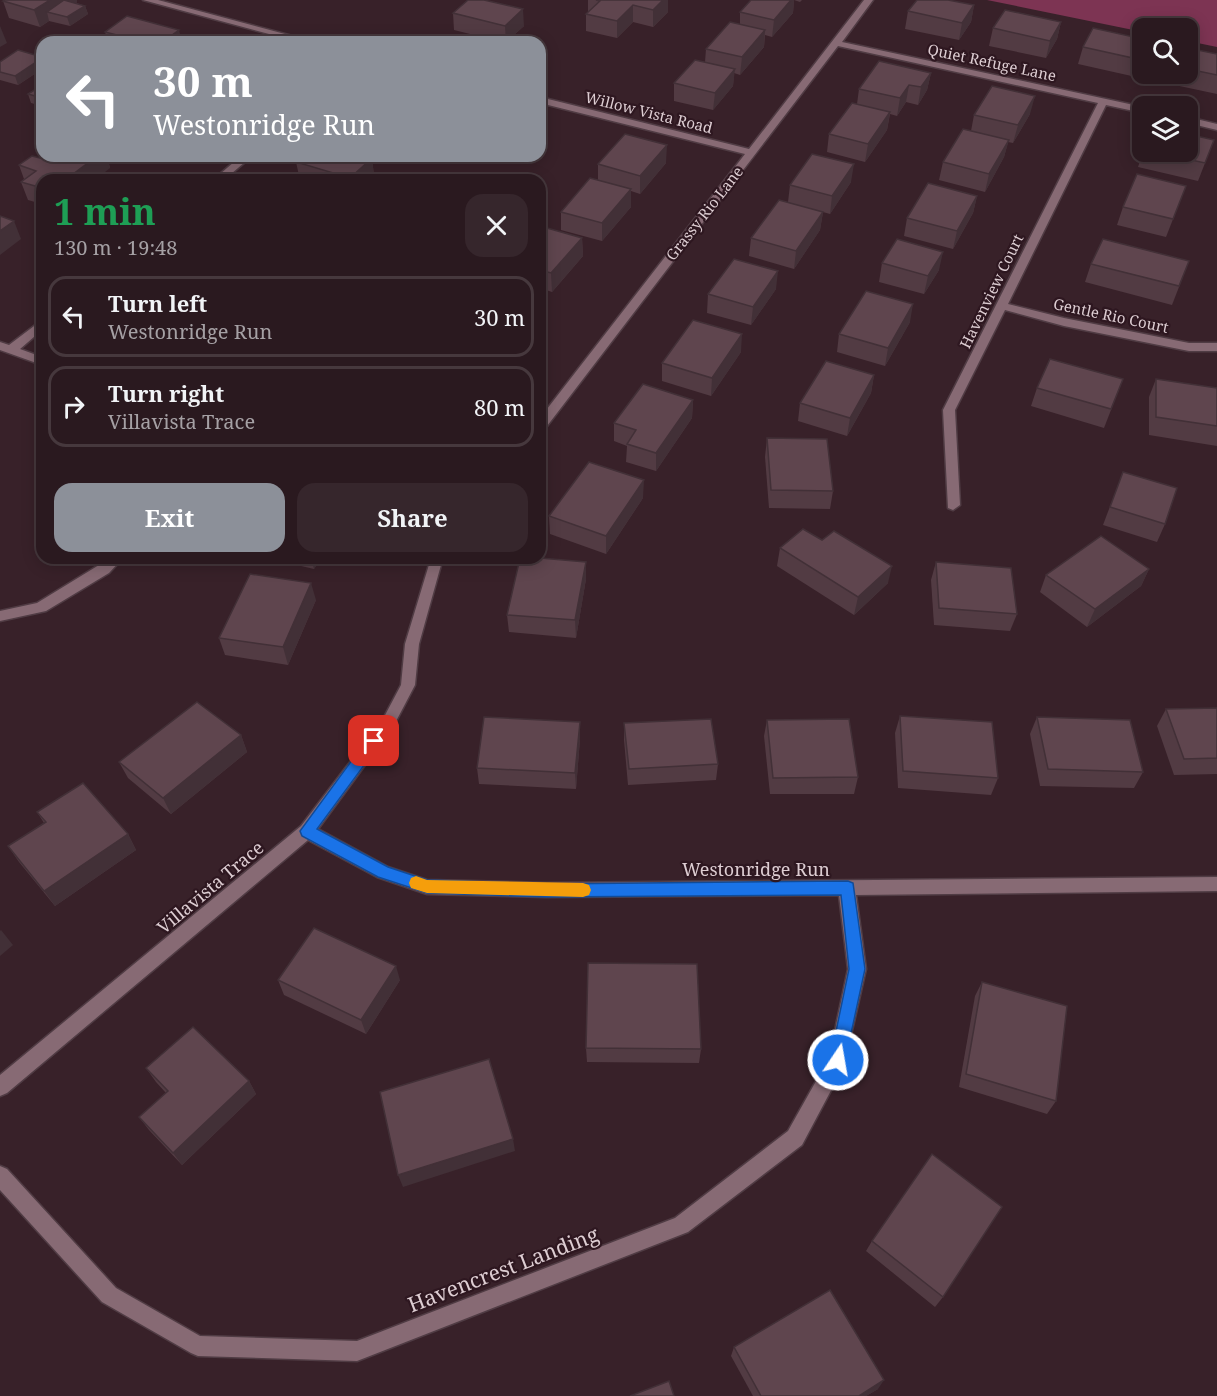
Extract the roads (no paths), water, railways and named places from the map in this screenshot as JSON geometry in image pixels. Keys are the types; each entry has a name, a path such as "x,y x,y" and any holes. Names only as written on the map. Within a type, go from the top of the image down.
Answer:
{"street":[{"path":"147,0 287,36"},
{"name":"Grassy Rio Lane","path":"546,419 869,0"},
{"name":"Quiet Refuge Lane","path":"835,43 1132,109"},
{"name":"Willow Vista Road","path":"546,102 751,153"},
{"name":"Havenview Court","path":"952,504 949,411 1102,102"},
{"path":"1198,122 1217,127"},
{"path":"225,174 240,162"},
{"name":"Gentle Rio Court","path":"1001,306 1064,322 1189,347 1217,347"},
{"path":"5,348 36,328"},
{"path":"5,348 36,359"},
{"path":"0,616 41,607 109,564"},
{"name":"Villavista Trace","path":"0,1086 308,831 388,723 408,685 412,644 435,564"},
{"name":"Westonridge Run","path":"308,831 383,872 427,887 546,890 1217,884"},
{"name":"Havencrest Landing","path":"0,1176 109,1295 198,1346 357,1351 681,1225 795,1138 838,1060 857,969 848,888"}]}
